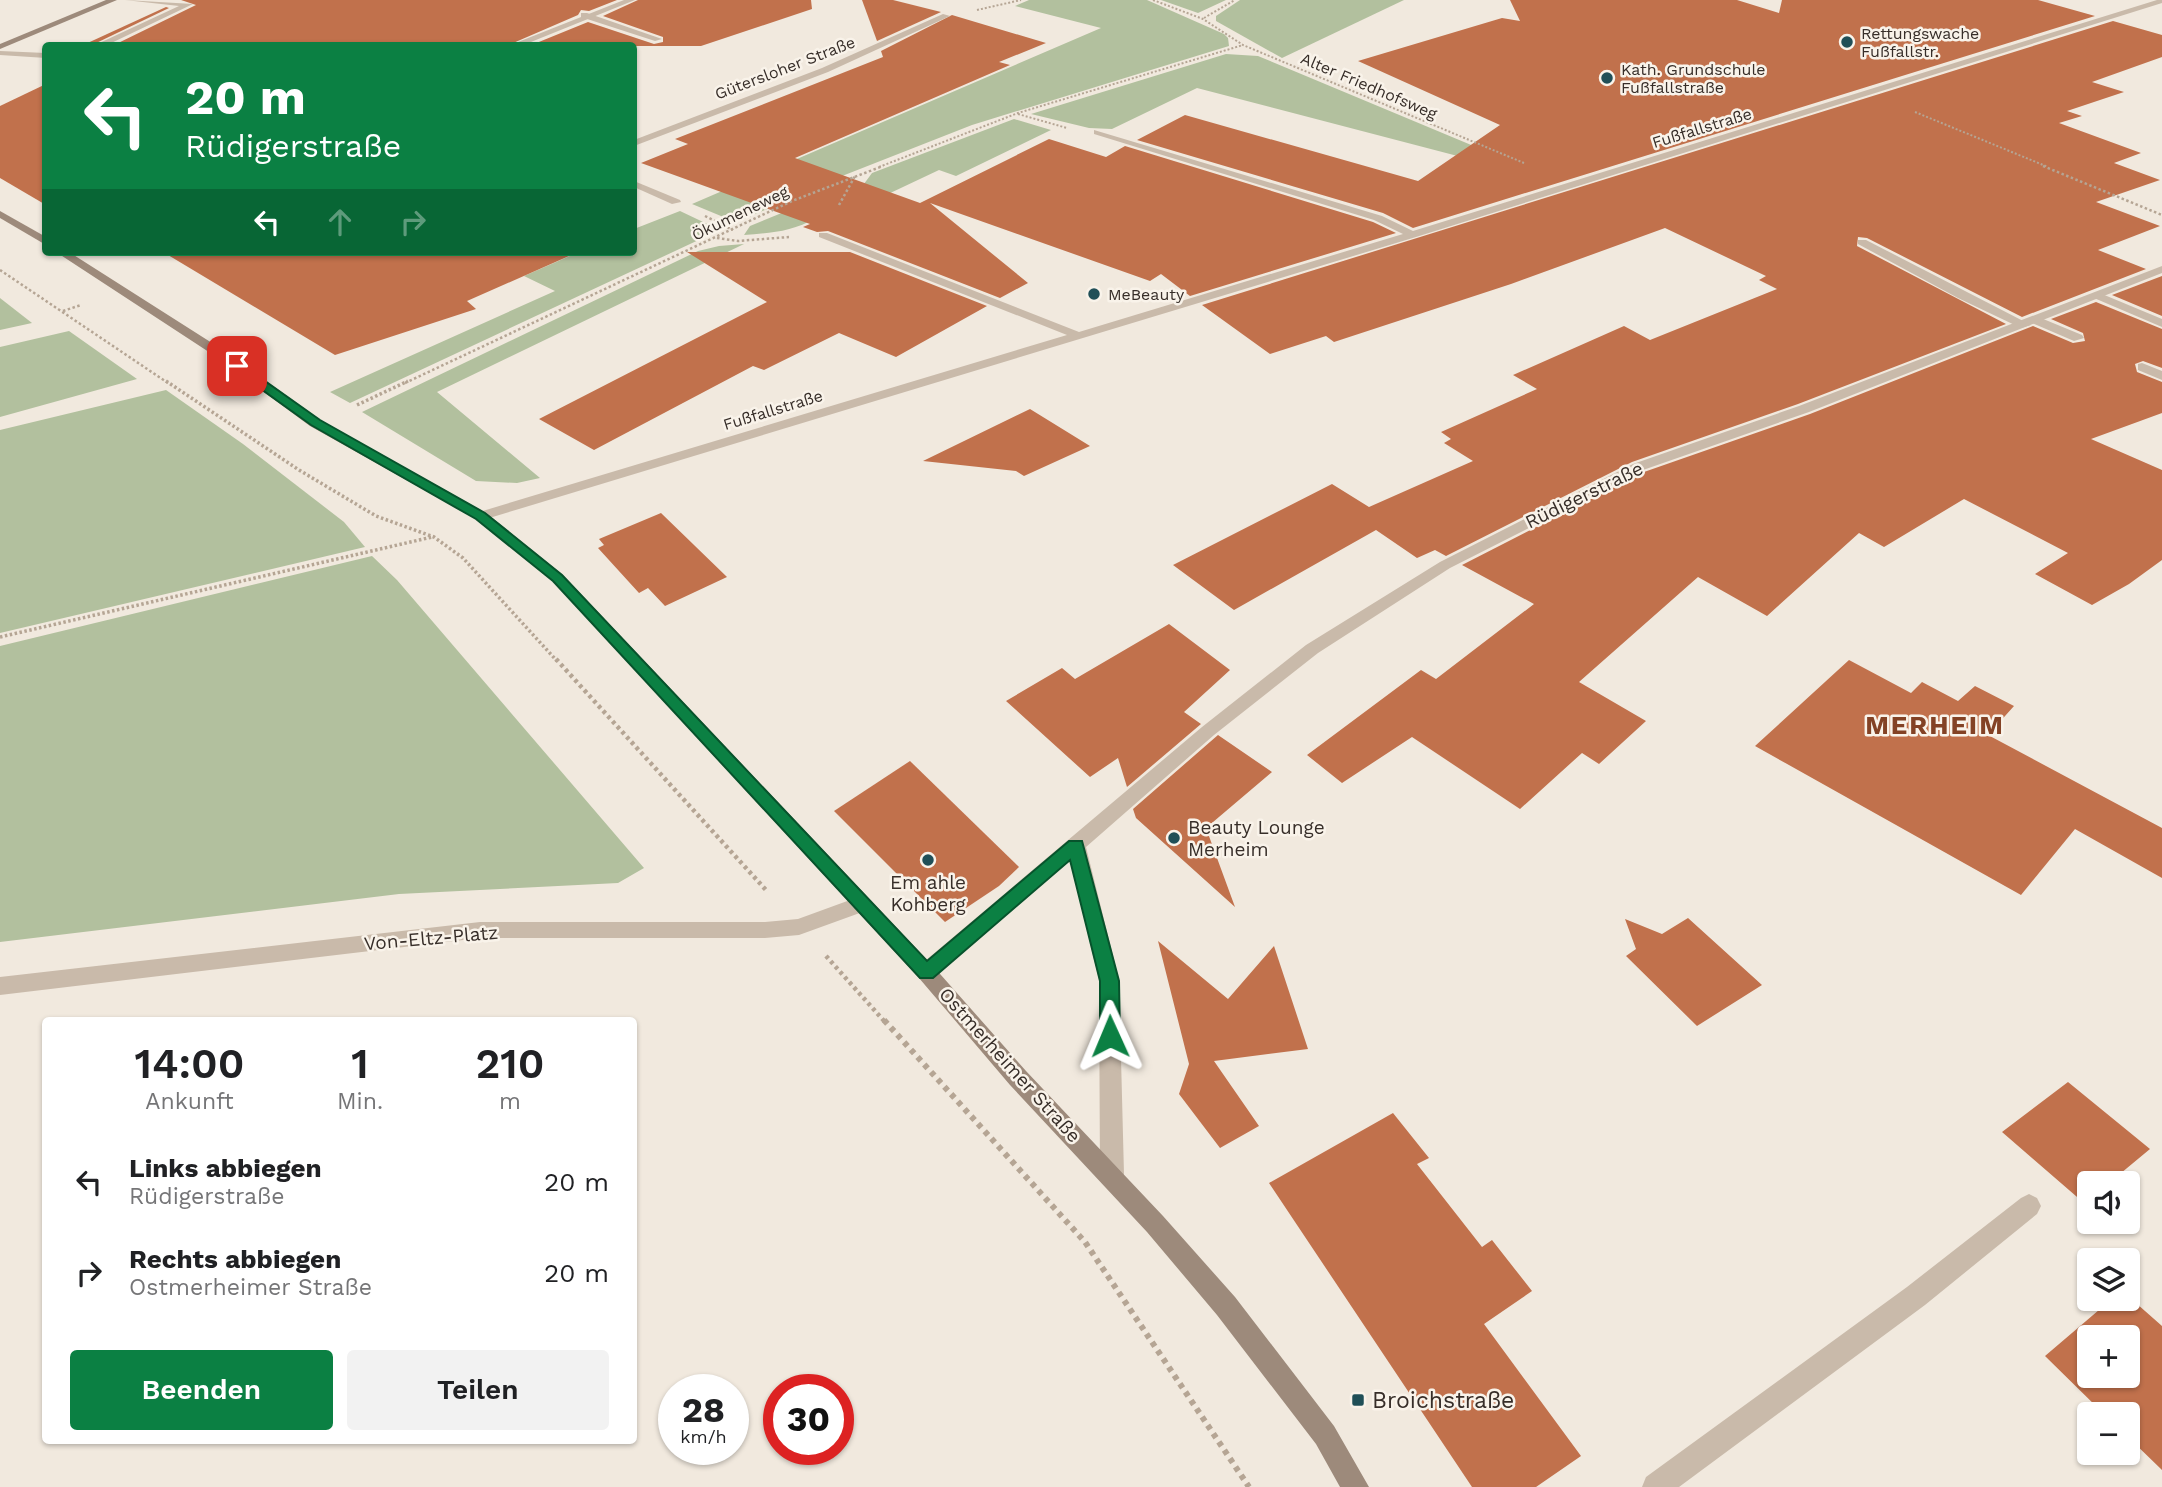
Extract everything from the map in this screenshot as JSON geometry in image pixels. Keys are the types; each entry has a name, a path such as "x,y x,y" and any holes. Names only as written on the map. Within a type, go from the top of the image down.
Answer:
{"street":[{"path":"0,47 113,0"},
{"path":"129,0 189,4"},
{"path":"106,42 198,0"},
{"path":"521,42 584,15 631,0"},
{"name":"Fußfallstraße","path":"481,516 1075,334 1412,235 2162,1"},
{"path":"584,15 658,39"},
{"name":"Gütersloher Straße","path":"637,142 825,70 946,16"},
{"path":"0,53 42,56"},
{"path":"1097,132 1378,218 1412,235"},
{"path":"637,185 676,202"},
{"path":"0,214 42,240"},
{"path":"823,234 1075,334"},
{"path":"1862,242 1962,296 2078,338"},
{"name":"Ostmerheimer Straße","path":"67,256 219,353 315,423 481,516 558,578 926,972 1018,1079 1112,1174 1234,1317 1325,1435 1355,1487"},
{"name":"Rüdigerstraße","path":"926,972 1208,731 1312,649 1445,565 1638,467 1804,409 2162,269"},
{"path":"2098,296 2162,323"},
{"path":"2142,367 2162,376"},
{"path":"1076,846 1110,981 1112,1174"},
{"name":"Von-Eltz-Platz","path":"0,986 480,930 765,930 799,927 861,904"},
{"path":"1656,1487 1916,1296 2029,1206"}],"path":[{"path":"1013,3 1021,0"},
{"name":"Alter Friedhofsweg","path":"1153,0 1203,19 1243,46 1537,168 1582,182"},
{"path":"1203,19 1235,0"},
{"name":"Ökumeneweg","path":"263,444 315,423 792,201 855,175 1018,113 1243,46"},
{"path":"1866,93 2162,215"},
{"path":"1018,113 1076,131 1097,132"},
{"path":"842,200 855,175"},
{"path":"717,238 738,241 823,234"},
{"path":"0,270 376,516 434,537 463,558 1085,1242 1249,1487"},
{"path":"0,638 434,537 481,516"}],"green space":[{"path":"1029,0 1147,0 1224,34 1228,38 1229,46 972,125 837,178 742,220 733,221 692,204 1101,28 1015,6"},
{"path":"1161,0 1226,0 1198,13"},
{"path":"1240,0 1404,0 1282,58 1216,21 1216,16"},
{"path":"1226,54 1258,56 1476,147 1515,171 1197,88 1112,129 1089,128 1031,114"},
{"path":"1014,119 1051,130 956,176 939,170 867,204 850,203 872,173"},
{"path":"811,201 815,218 807,223 781,231 744,235 750,226"},
{"path":"680,211 720,230 350,403 330,392 555,291 524,276 570,256 637,256 637,228"},
{"path":"744,244 437,392 540,478 517,483 476,481 362,412 698,251"},
{"path":"0,298 32,323 0,330"},
{"path":"69,331 137,379 0,417 0,347"},
{"path":"166,390 243,444 344,522 365,547 0,633 0,430"},
{"path":"372,556 397,580 644,868 618,883 399,894 0,942 0,646"}],"building":[{"path":"181,0 617,0 589,11 581,10 578,15 515,42 120,42 196,5"},
{"path":"638,0 811,0 812,9 701,46 637,46 637,42 539,42 588,22 654,44 663,42 663,37 603,16"},
{"path":"862,0 893,0 941,12 877,41"},
{"name":"Kath. Grundschule Fußfallstraße","path":"1510,0 1737,0 1779,13 1782,0 2038,0 2095,16 1413,228 1383,213 1137,140 1185,115 1418,181 1500,125 1358,61 1502,18 1520,21"},
{"path":"166,7 169,8 98,42 90,42"},
{"path":"952,15 1046,43 999,62 1010,65 795,158 920,203 1049,139 1106,157 1125,146 1373,222 1396,233 1190,296 1161,274 1150,281 930,203 1028,283 1000,298 828,231 817,232 803,227 810,224 641,163 688,144 675,139 883,57 881,51"},
{"path":"2113,21 2162,35 2162,57 2092,82 2124,92 2067,111 2082,116 2059,123 2141,153 2114,163 2160,180 2096,202 2160,226 2098,250 2146,269 2022,317 1867,238 1858,237 1857,246 2006,324 1798,404 1632,462 1446,556 1435,550 1417,558 1376,530 1234,610 1173,565 1332,484 1369,507 1473,461 1444,443 1451,439 1441,432 1537,389 1513,375 1624,326 1650,340 1777,289 1759,280 1766,276 1665,228 1511,284 1334,342 1326,336 1270,354 1202,305"},
{"path":"42,86 42,203 0,178 0,106"},
{"path":"687,252 850,252 987,306 896,357 839,333 764,370 753,366 594,450 539,419 767,302"},
{"path":"170,256 569,256 467,301 476,309 335,355"},
{"path":"2162,276 2162,316 2112,295"},
{"path":"2096,302 2162,329 2162,368 2143,361 2135,364 2137,372 2162,382 2162,413 2091,439 2162,470 2162,560 2129,584 2092,605 2035,574 2068,553 1964,499 1884,547 1859,533 1767,616 1698,577 1579,682 1646,721 1599,764 1582,753 1520,809 1412,737 1342,783 1307,755 1421,670 1436,679 1534,604 1462,565 1644,472 1810,414 2033,326 2073,343 2085,341 2083,333 2051,319"},
{"path":"1030,409 1090,446 1024,476 1016,471 923,461"},
{"path":"661,513 727,577 665,606 648,588 639,593 598,548 604,545 599,539"},
{"path":"1169,624 1230,670 1184,712 1201,724 1127,787 1118,758 1090,777 1006,701 1062,668 1075,679"},
{"path":"1849,660 1911,693 1922,682 1958,701 1975,686 2014,706 1988,735 2162,828 2162,878 2075,829 2021,895 1755,746"},
{"path":"1218,735 1272,772 1206,828 1235,907 1136,818 1133,809"},
{"name":"Em ahle Kohberg","path":"910,761 1019,867 999,886 945,922 834,811"},
{"path":"1688,918 1762,985 1697,1026 1626,956 1636,949 1625,919 1662,934"},
{"path":"1158,941 1228,999 1274,946 1308,1049 1214,1061 1259,1126 1220,1148 1179,1094 1189,1064"},
{"path":"2068,1082 2150,1149 2123,1171 2077,1171 2077,1197 2002,1132"},
{"path":"1393,1113 1429,1158 1417,1164 1482,1247 1492,1240 1532,1291 1484,1324 1581,1456 1536,1487 1472,1487 1269,1183"},
{"path":"2140,1307 2162,1326 2162,1470 2140,1449 2140,1402 2092,1402 2078,1388 2140,1388 2140,1325 2081,1325 2098,1311 2140,1311"},
{"path":"2077,1329 2077,1387 2045,1356"}],"place":[{"name":"Rettungswache Fußfallstr.","path":"1847,42"},
{"name":"Kath. Grundschule Fußfallstraße","path":"1607,78"},
{"name":"MeBeauty","path":"1094,294"},
{"name":"Beauty Lounge Merheim","path":"1174,838"},
{"name":"Em ahle Kohberg","path":"928,860"},
{"name":"Broichstraße","path":"1358,1400"}],"district":[{"name":"MERHEIM","path":"1935,725"}],"route":[{"path":"237,366 315,423 481,516 558,578 926,972 1076,846 1110,981 1110,1036"}]}
